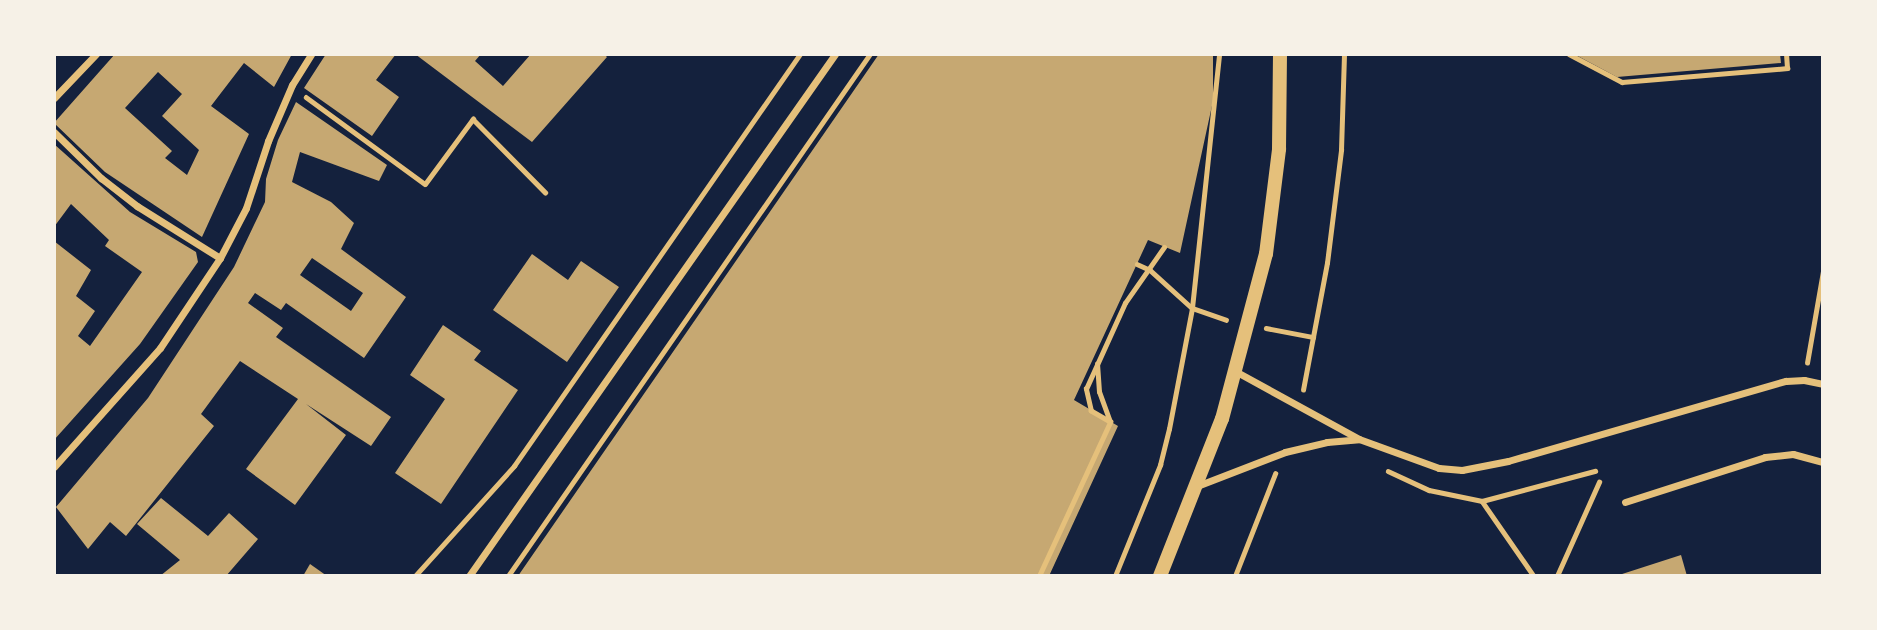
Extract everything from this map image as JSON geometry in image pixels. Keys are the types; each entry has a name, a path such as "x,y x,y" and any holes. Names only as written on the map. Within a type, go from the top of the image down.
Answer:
{"main road":[{"path":"1160,576 1197,486 1235,371 1266,254 1279,149 1280,54"}],"street":[{"path":"54,98 96,54"},
{"path":"54,467 160,348 220,258 246,208 268,141 292,85 311,54"},
{"path":"469,576 835,54"},
{"path":"54,132 101,178 137,206 220,258"},
{"path":"1235,371 1359,439 1439,468 1483,468 1786,381 1804,380 1823,384"},
{"path":"1197,486 1285,452 1327,442 1359,439"},
{"path":"1625,502 1765,457 1793,454 1823,462"}],"path":[{"path":"415,576 514,466 800,54"},
{"path":"508,576 870,54"},
{"path":"1115,576 1160,465 1192,307 1219,54"},
{"path":"1300,407 1341,150 1344,54"},
{"path":"1569,54 1622,82 1787,68 1786,54"},
{"path":"292,85 425,184 473,119 545,192"},
{"path":"1110,422 1091,411 1086,389 1125,303 1164,247"},
{"path":"1137,264 1150,270 1192,307"},
{"path":"1804,380 1823,271"},
{"path":"1039,576 1110,422 1099,392 1097,364"},
{"path":"1235,576 1285,452"},
{"path":"1383,469 1429,490 1482,501 1595,471"},
{"path":"1274,477 1280,472"},
{"path":"1557,576 1599,482"},
{"path":"1482,501 1534,576"}],"building":[{"path":"115,54 292,54 274,87 244,63 211,106 249,134 202,237 105,172 54,123","holes":["158,72 182,94 162,116 199,150 187,175 165,158 172,151 125,108"]},
{"path":"326,54 396,54 376,80 399,97 372,136 304,88"},
{"path":"415,54 481,54 475,61 503,86 531,54 604,54 607,57 532,142"},
{"path":"879,54 1213,54 1213,101 1180,253 1148,240 1074,400 1118,426 1049,576 518,576"},
{"path":"1574,54 1780,54 1781,63 1617,77"},
{"path":"296,102 387,165 379,181 300,152 292,182 331,202 354,223 341,249 406,297 364,358 286,303 281,310 255,293 248,303 283,328 276,337 391,417 371,446 306,404 346,435 295,505 246,469 298,399 240,361 201,414 214,426 126,536 110,522 88,549 56,507 148,398 234,267 265,202 266,179 278,140","holes":["312,258 363,293 351,311 300,275"]},
{"path":"54,144 130,212 196,252 198,262 140,344 54,440 54,241 91,270 76,296 95,311 78,336 90,346 142,272 105,246 109,240 71,204 54,227"},
{"path":"532,254 568,280 581,261 619,287 567,362 493,310"},
{"path":"443,325 481,351 474,360 518,390 441,504 395,473 445,399 410,375"},
{"path":"161,498 208,536 229,513 258,539 226,576 160,576 180,560 137,524"},
{"path":"1681,555 1687,576 1619,576 1619,575"},
{"path":"310,564 327,576 303,576"}]}
